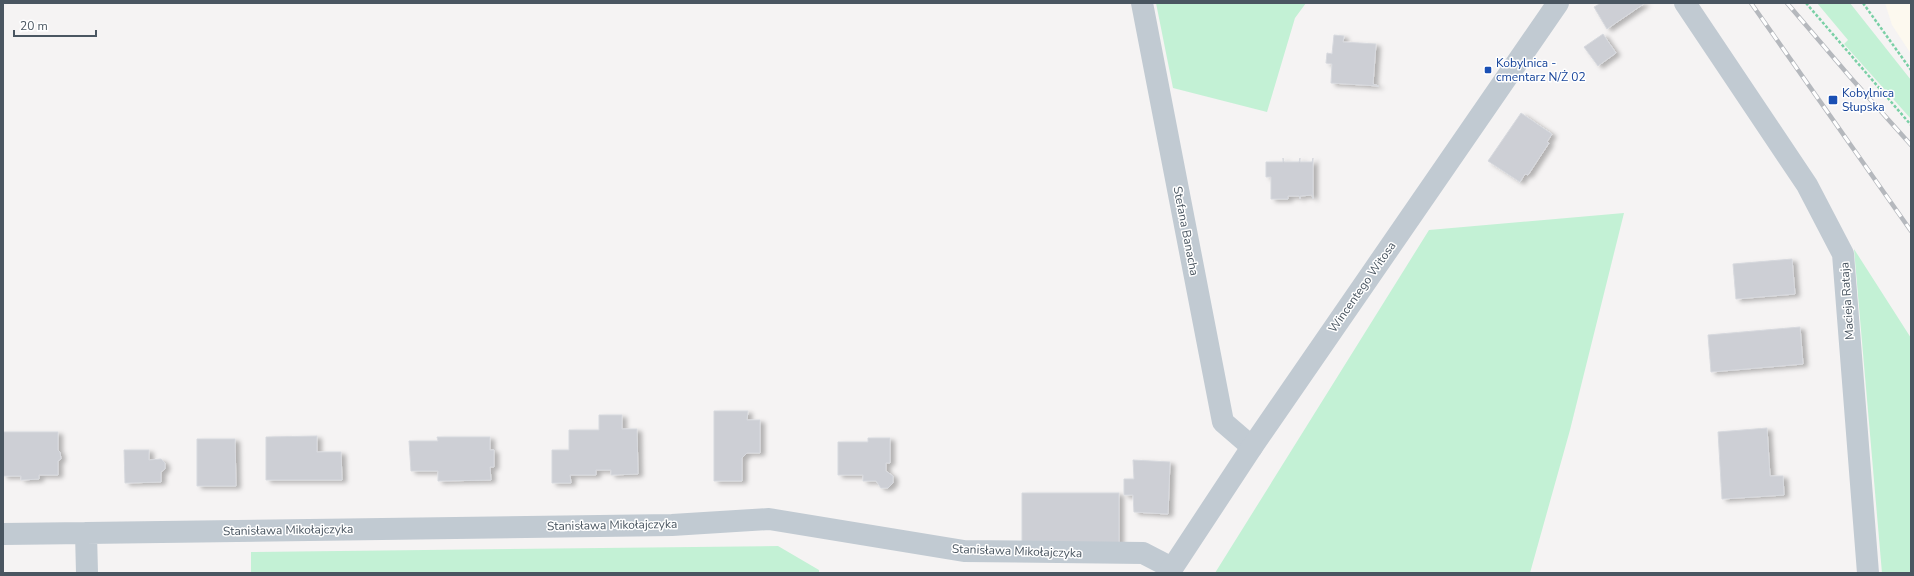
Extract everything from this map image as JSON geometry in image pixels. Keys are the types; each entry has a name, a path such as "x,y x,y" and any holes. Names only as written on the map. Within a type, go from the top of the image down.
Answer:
{"street":[{"name":"Stefana Banacha","path":"1142,3 1223,422 1252,447"},
{"name":"Wincentego Witosa","path":"1171,570 1252,447 1558,3"},
{"name":"Macieja Rataja","path":"1685,3 1807,185 1843,254 1868,573"},
{"name":"Stanisława Mikołajczyka","path":"3,534 672,525 769,519 964,551 1143,554 1171,570"},
{"path":"86,533 87,573"}],"path":[{"path":"1806,3 1911,125"},
{"path":"1863,3 1911,70"}],"shaded area":[{"path":"1885,3 1911,3 1911,54 1892,25"}],"green space":[{"path":"1156,3 1306,3 1295,18 1267,112 1173,88"},
{"path":"1817,3 1850,3 1911,80 1911,119 1844,44 1848,40"},
{"path":"1624,213 1570,430 1530,573 1215,573 1429,230"},
{"path":"1854,249 1911,338 1911,573 1882,573"},
{"path":"778,546 819,570 819,573 251,573 251,552"}],"building":[{"path":"1601,3 1645,3 1607,29 1594,7"},
{"path":"1603,34 1616,53 1598,66 1584,47"},
{"path":"1334,35 1344,36 1343,42 1376,44 1373,84 1379,86 1331,83 1332,64 1326,63 1327,53 1332,54"},
{"path":"1521,113 1552,134 1547,142 1549,143 1528,175 1525,174 1520,182 1488,161"},
{"path":"1283,158 1284,162 1299,162 1300,158 1300,162 1312,162 1313,158 1313,199 1312,195 1300,196 1300,199 1299,196 1288,196 1288,199 1271,199 1271,177 1266,177 1266,162 1283,162"},
{"path":"1792,259 1795,294 1736,299 1733,264"},
{"path":"1800,327 1803,364 1711,372 1708,335"},
{"path":"714,411 748,411 747,420 760,420 760,453 747,453 742,458 742,481 714,481"},
{"path":"599,415 622,415 622,429 637,429 638,474 611,475 611,470 596,470 596,475 570,475 571,483 552,483 552,450 569,450 569,430 599,430"},
{"path":"1767,428 1770,476 1783,476 1784,495 1722,499 1718,432"},
{"path":"3,432 58,432 58,450 60,452 61,459 58,461 58,475 39,475 39,479 21,480 21,476 3,476"},
{"path":"317,436 317,452 341,452 342,480 266,480 266,437"},
{"path":"437,437 490,437 490,450 494,450 494,467 490,467 491,480 438,481 438,471 411,471 409,441 438,441"},
{"path":"868,438 890,438 890,463 886,463 886,471 893,476 893,483 888,488 881,488 876,481 863,481 863,475 838,475 838,442 868,442"},
{"path":"197,439 235,439 236,486 197,486"},
{"path":"124,450 149,450 149,460 161,459 165,463 165,469 161,472 161,482 125,483"},
{"path":"1133,460 1170,462 1168,514 1134,512 1133,495 1124,495 1124,479 1134,479"},
{"path":"1022,493 1119,493 1119,543 1022,544"}],"railway":[{"path":"1751,3 1911,231"},
{"path":"1787,3 1911,145"}],"place":[{"name":"Kobylnica - cmentarz N/Ż 02","path":"1488,70"},
{"name":"Kobylnica Słupska","path":"1833,100"}]}
